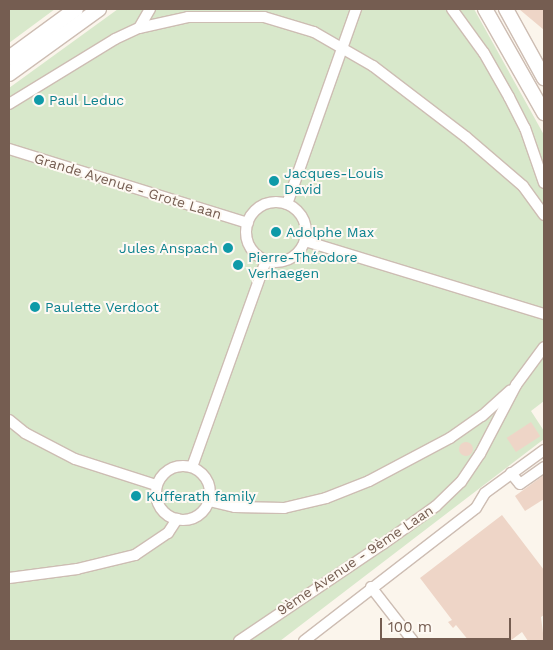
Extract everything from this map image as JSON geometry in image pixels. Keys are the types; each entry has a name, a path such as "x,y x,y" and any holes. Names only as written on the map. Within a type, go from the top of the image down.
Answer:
{"main road":[{"path":"9,58 76,9"},
{"path":"9,74 99,9"},
{"path":"485,9 544,113"},
{"path":"506,9 544,78"}],"street":[{"path":"139,28 150,9"},
{"path":"287,204 356,9"},
{"path":"452,9 484,53 509,97 525,128 544,183"},
{"path":"9,104 115,38 139,28 188,17 264,17 314,32 342,47 466,137 523,186 544,215"},
{"name":"Grande Avenue - Grote Laan","path":"9,149 248,223"},
{"path":"276,202 287,204 303,218 305,241 290,258 266,260 254,252 248,241 248,223 262,205 276,202"},
{"path":"305,241 544,314"},
{"path":"192,467 266,260"},
{"name":"9ème Avenue - 9ème Laan","path":"239,641 436,506 461,482 480,454 516,385 544,347"},
{"path":"209,501 235,507 284,508 326,498 377,477 450,438 482,416 516,385"},
{"path":"9,420 25,433 75,459 156,485"},
{"path":"304,641 371,587 476,508 485,493 544,450"},
{"path":"183,465 192,467 200,471 209,484 209,501 199,515 177,519 161,510 155,494 156,485 166,470 183,465"},
{"path":"511,474 520,484 544,468"},
{"path":"9,578 91,566 135,555 168,533 177,519"},
{"path":"371,587 413,641"}],"green space":[{"path":"9,9 55,9 9,43"},
{"path":"118,9 474,9 544,135 544,401 531,411 544,431 544,439 280,641 9,641 9,88"}],"building":[{"path":"519,9 544,9 544,30"},
{"path":"531,422 540,436 516,452 507,438"},
{"path":"463,442 469,442 473,449 469,456 463,456 459,452 459,446"},
{"path":"544,475 544,499 525,511 515,496"},
{"path":"502,515 544,570 544,615 541,617 544,641 528,641 522,632 510,641 469,641 456,625 453,628 448,622 452,620 420,578"}],"place":[{"name":"Paul Leduc","path":"39,100"},
{"name":"Jacques-Louis David","path":"274,181"},
{"name":"Adolphe Max","path":"276,232"},
{"name":"Jules Anspach","path":"228,248"},
{"name":"Pierre-Théodore Verhaegen","path":"238,265"},
{"name":"Paulette Verdoot","path":"35,307"},
{"name":"Kufferath family","path":"136,496"}]}
